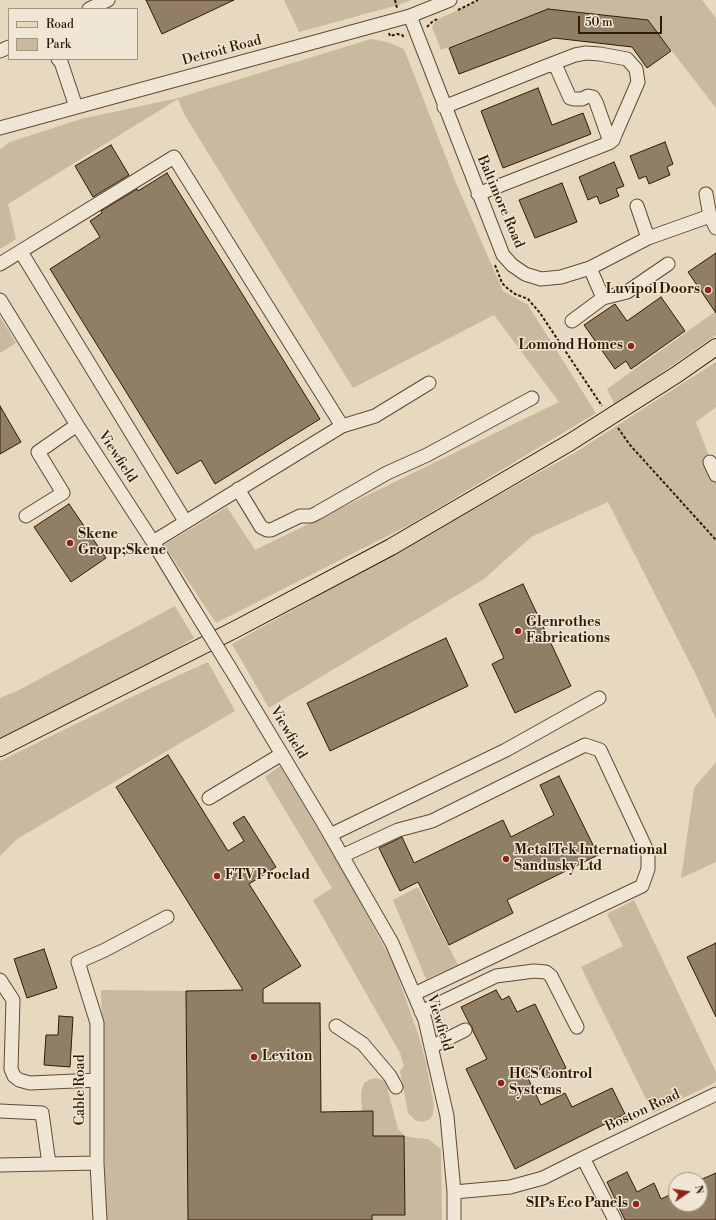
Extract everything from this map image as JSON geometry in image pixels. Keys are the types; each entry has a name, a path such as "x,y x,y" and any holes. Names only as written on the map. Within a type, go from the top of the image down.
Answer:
{"main road":[{"path":"0,748 236,629 391,547 575,440 676,375 716,347"}],"street":[{"path":"91,8 108,0"},
{"name":"Detroit Road","path":"0,128 451,6"},
{"name":"Baltimore Road","path":"410,16 444,107 503,255 512,265 525,274 542,279 561,277 590,268 648,238 710,216"},
{"path":"444,107 549,65 586,52 627,59 636,69 638,82 613,140 609,143 478,194"},
{"path":"59,60 61,62 76,107"},
{"path":"549,65 555,66 570,98 582,99 588,96 593,97 599,110 609,143"},
{"path":"0,264 174,157 342,426"},
{"path":"706,194 710,216 716,228"},
{"path":"637,206 648,238"},
{"path":"21,252 185,521"},
{"path":"572,321 603,298 627,292 668,264"},
{"path":"590,268 603,298"},
{"name":"Viewfield","path":"0,300 77,425 194,608 330,835 392,943 425,1020 447,1116 454,1192 454,1220"},
{"path":"153,542 342,426 375,416 429,383"},
{"path":"238,489 261,527 271,530 300,516 313,515 393,470 427,455 532,398"},
{"path":"26,516 63,493 38,452 77,425"},
{"path":"710,462 716,475"},
{"path":"330,835 506,750 599,698"},
{"path":"342,856 398,830 432,821 585,745 600,750 648,853 648,869 642,886 414,994"},
{"path":"209,798 282,754"},
{"name":"Cable Road","path":"100,1220 97,1163 97,1023 78,962 105,950 167,917"},
{"path":"421,1012 496,976 534,971 546,972 551,976 577,1027"},
{"path":"0,980 13,1000 11,1069 14,1076 19,1080 30,1083 97,1080"},
{"path":"336,1026 363,1044 390,1076 396,1087"},
{"path":"431,1047 465,1030"},
{"name":"Boston Road","path":"454,1192 510,1187 543,1178 716,1094"},
{"path":"0,1111 42,1113 50,1164"},
{"path":"583,1158 615,1220"},
{"path":"0,1165 97,1163"}],"path":[{"path":"451,6 478,0"},
{"path":"426,32 428,25 439,18"},
{"path":"617,426 630,445 716,540"}],"green space":[{"path":"284,0 411,0 398,5 299,32"},
{"path":"480,0 702,0 716,18 716,108 648,20 548,9 441,50 432,27 436,20"},
{"path":"371,39 387,42 404,49 456,183 503,291 528,305 596,413 413,523 216,623 164,545 227,507 255,550 559,402 494,315 353,388 184,114 178,99 8,204 16,239 0,249 0,149 10,142 81,119 178,98"},
{"path":"716,311 716,335 615,405 607,389"},
{"path":"0,317 16,343 0,353"},
{"path":"716,362 716,407 696,422 716,475 716,719 697,677 608,502 531,537 484,579 269,708 232,644 576,452"},
{"path":"175,606 194,638 149,665 0,739 0,698 19,690"},
{"path":"208,662 235,711 17,839 0,856 0,761 127,699"},
{"path":"716,762 716,862 681,878 694,788"},
{"path":"280,766 347,878 393,963 419,1037 426,1062 434,1106 433,1114 430,1119 426,1121 417,1121 408,1113 400,1071 404,1066 400,1053 313,900 332,888 265,777"},
{"path":"418,887 458,965 426,979 393,900"},
{"path":"634,900 716,1072 716,1082 653,1113 581,967 623,946 607,914"},
{"path":"101,990 186,991 189,1220 106,1220"},
{"path":"377,1078 384,1081 387,1087 398,1129 405,1136 428,1139 441,1149 442,1220 372,1220 372,1215 405,1215 404,1136 373,1136 373,1111 362,1111 361,1093 364,1083 371,1079"}],"building":[{"path":"146,0 234,0 162,34"},
{"path":"548,9 648,20 671,51 647,68 632,47 554,38 459,74 449,48"},
{"path":"538,88 552,125 583,113 591,134 503,168 481,111"},
{"path":"665,142 673,164 667,167 670,175 649,184 646,176 639,179 630,156"},
{"path":"111,145 129,175 93,197 75,166"},
{"path":"614,162 624,186 616,189 619,196 600,204 597,196 588,200 579,177"},
{"path":"167,173 320,419 215,484 201,460 177,474 50,269 100,237 90,221 102,213 101,211"},
{"path":"562,183 577,222 535,238 519,200"},
{"name":"Luvipol Doors","path":"716,253 716,313 688,272"},
{"name":"Lomond Homes","path":"661,297 685,331 631,369 626,361 615,369 584,325 615,304 627,321"},
{"path":"0,406 21,442 0,454"},
{"name":"Skene Group;Skene","path":"69,504 106,558 71,582 34,527"},
{"name":"Glenrothes Fabrications","path":"523,584 571,686 515,713 492,664 504,658 479,604"},
{"path":"446,638 468,686 330,751 307,703"},
{"name":"Leviton","path":"168,755 228,851 244,841 233,823 244,816 276,867 249,884 301,966 263,989 263,1003 320,1003 321,1112 373,1111 373,1136 404,1136 405,1215 372,1215 372,1220 188,1220 186,991 243,990 116,787"},
{"name":"MetalTek International Sandusky Ltd","path":"559,776 598,855 507,900 513,913 449,945 418,882 400,891 379,848 402,837 414,863 503,820 511,837 554,815 540,785"},
{"path":"716,943 716,1017 687,957"},
{"path":"44,949 57,988 27,998 14,959"},
{"name":"HCS Control Systems","path":"496,990 502,1000 509,996 517,1012 535,1004 566,1068 547,1078 542,1068 527,1076 541,1105 565,1093 572,1107 612,1088 625,1114 515,1169 466,1069 487,1059 461,1007"},
{"path":"59,1016 73,1017 70,1067 44,1065 46,1035 58,1035"},
{"path":"627,1172 637,1192 654,1183 661,1199 668,1196 668,1212 708,1212 708,1176 716,1173 716,1220 625,1220 607,1182"}],"place":[{"name":"Luvipol Doors","path":"708,290"},
{"name":"Lomond Homes","path":"631,346"},
{"name":"Skene Group;Skene","path":"70,543"},
{"name":"Glenrothes Fabrications","path":"518,631"},
{"name":"MetalTek International Sandusky Ltd","path":"506,859"},
{"name":"FTV Proclad","path":"217,876"},
{"name":"Leviton","path":"254,1057"},
{"name":"HCS Control Systems","path":"501,1083"},
{"name":"SIPs Eco Panels","path":"636,1204"}]}
